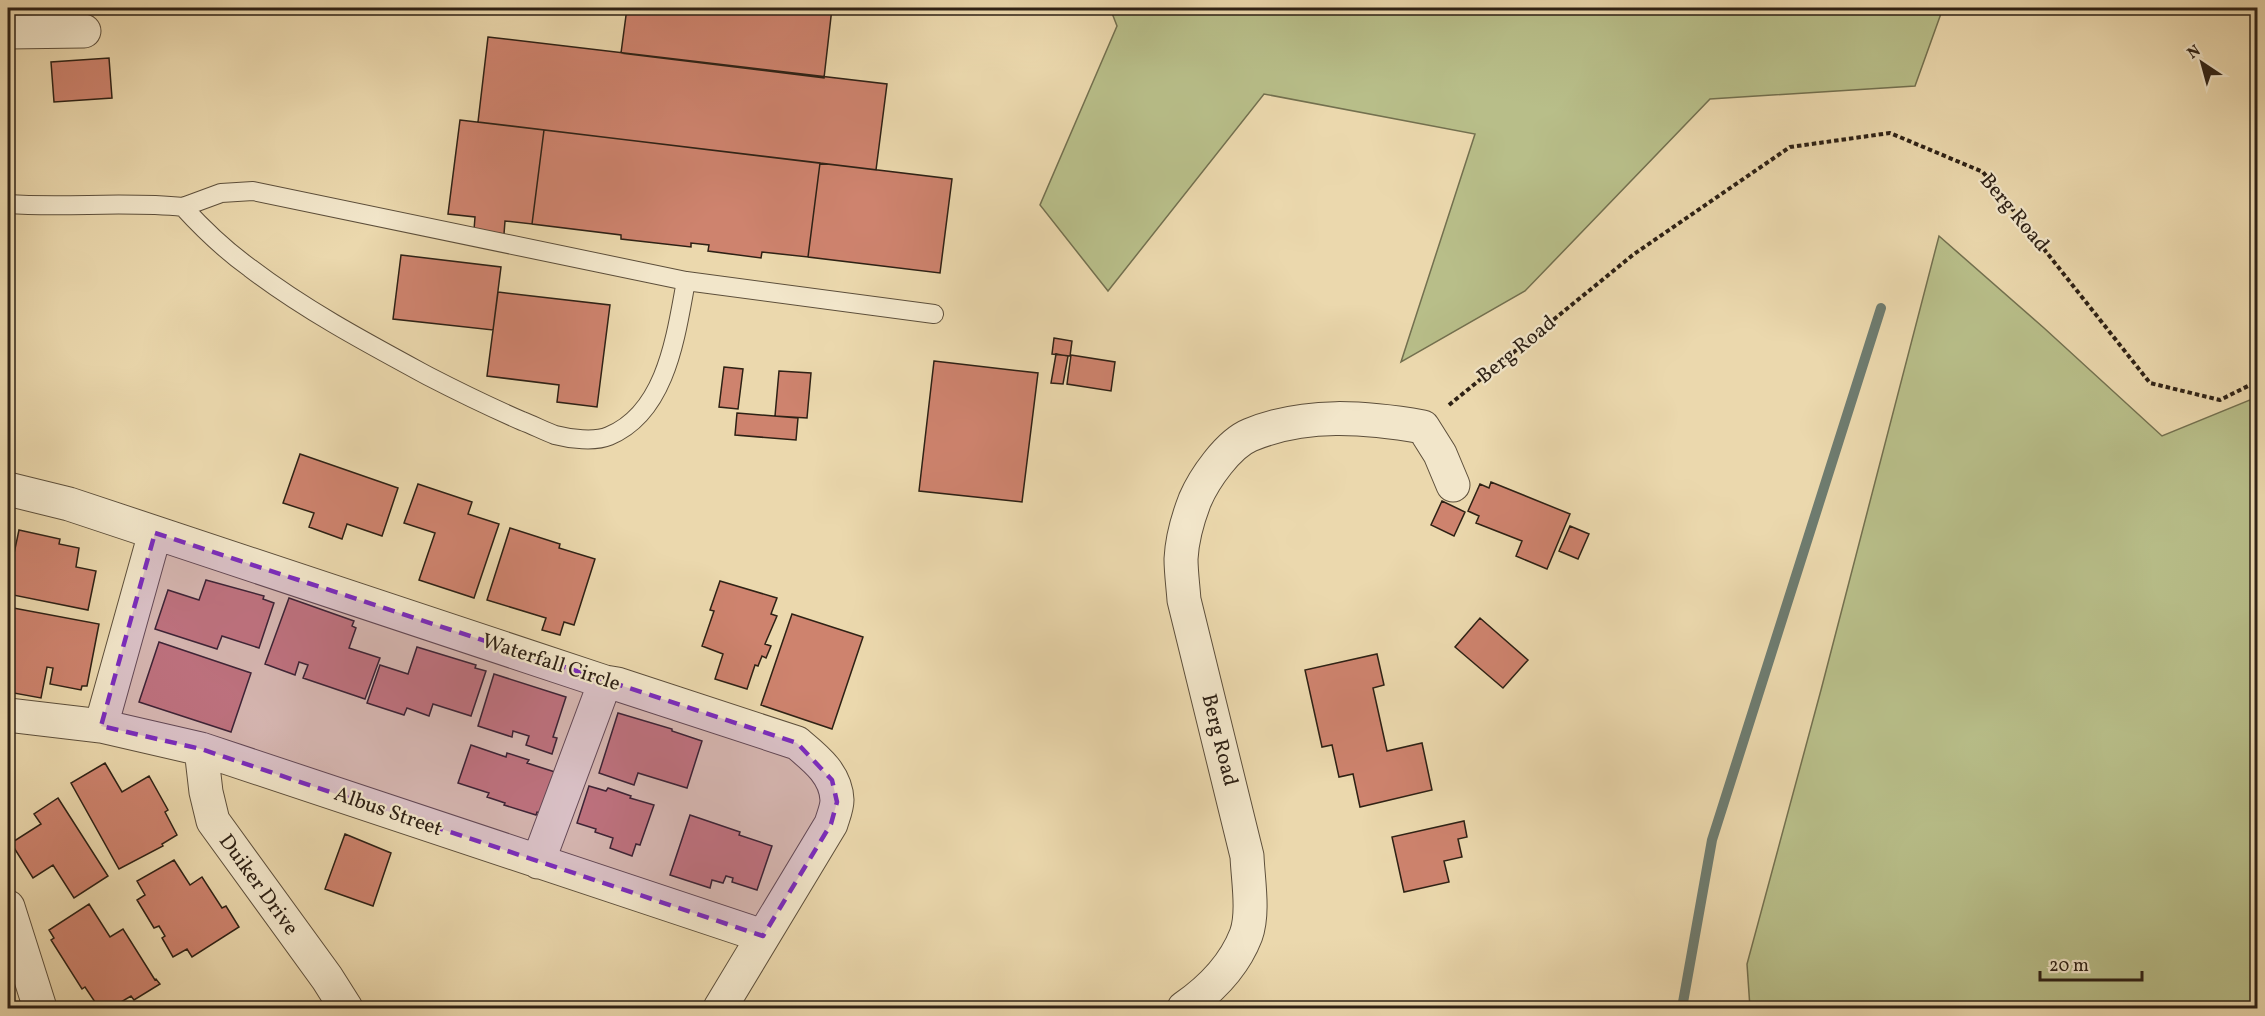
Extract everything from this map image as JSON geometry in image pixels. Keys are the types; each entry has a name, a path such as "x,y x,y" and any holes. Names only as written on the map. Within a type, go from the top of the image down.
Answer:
{"street":[{"path":"8,32 84,31"},
{"name":"Berg Road","path":"1184,1008 1200,997 1226,971 1246,934 1250,900 1247,856 1184,600 1181,558 1188,518 1202,484 1227,453 1248,435 1309,418 1376,418 1423,427"},
{"path":"1423,427 1440,454 1454,485"},
{"name":"Waterfall Circle","path":"8,489 69,504 605,682 797,743 819,761 832,780 837,802 831,824 720,1008"},
{"path":"102,726 155,533"},
{"path":"538,862 605,682"},
{"name":"Albus Street","path":"8,715 102,726 201,749 763,936"},
{"name":"Duiker Drive","path":"201,749 206,792 213,821 327,978 346,1008"},
{"path":"8,907 40,1008"}],"lane":[{"path":"8,204 39,206 151,204 183,207 221,193 253,191 686,281 934,314"},
{"path":"183,207 207,233 249,268 292,298 368,344 473,400 556,435 585,439 607,438 626,427 652,399 672,356 686,281"}],"path":[{"name":"Berg Road","path":"1423,427 1634,254 1790,147 1890,133 1983,172 2150,383 2220,400 2258,381"}],"highlighted area":[{"path":"155,533 797,743 832,780 837,802 831,824 763,936 201,749 101,726"}],"green space":[{"path":"1110,8 1943,8 1915,86 1710,99 1525,291 1401,362 1475,134 1264,94 1108,291 1040,205 1117,26"},
{"path":"1939,236 2162,436 2257,397 2257,1008 1750,1008 1747,964"}],"building":[{"path":"627,8 832,8 824,78 621,53"},
{"path":"488,37 887,84 876,170 478,122"},
{"path":"109,58 112,98 54,102 51,62"},
{"path":"460,120 544,130 532,224 505,221 504,234 474,230 475,217 448,214"},
{"path":"544,130 820,163 808,257 762,252 761,258 708,251 709,245 691,243 691,247 621,239 621,235 532,224"},
{"path":"820,163 952,179 940,273 808,257"},
{"path":"401,255 501,267 493,330 393,319"},
{"path":"498,292 610,305 597,407 557,402 559,385 487,376"},
{"path":"1054,338 1072,341 1070,356 1052,354"},
{"path":"1056,354 1068,356 1063,384 1051,383"},
{"path":"1071,355 1115,362 1111,391 1067,384"},
{"path":"934,361 1038,373 1022,502 919,491"},
{"path":"724,367 743,369 738,409 719,407"},
{"path":"779,371 811,373 807,418 775,416"},
{"path":"737,413 798,418 796,440 735,435"},
{"path":"300,454 398,488 382,536 347,524 342,539 309,527 314,513 283,503"},
{"path":"1491,482 1570,514 1547,569 1516,556 1522,541 1476,523 1479,516 1468,511 1480,484 1489,488"},
{"path":"418,484 472,502 468,514 499,524 474,598 419,580 435,533 404,523"},
{"path":"1442,501 1465,512 1454,536 1431,525"},
{"path":"1570,526 1589,534 1578,559 1559,551"},
{"path":"510,528 560,544 559,548 595,559 574,625 564,622 560,635 542,630 546,618 487,600"},
{"path":"19,530 60,539 59,544 79,548 76,567 96,571 88,610 8,594 8,557 13,558"},
{"path":"206,580 264,596 263,599 274,603 259,648 222,636 217,649 155,629 168,590 199,600"},
{"path":"720,581 777,598 771,614 777,616 765,644 771,646 766,658 762,656 758,666 755,665 747,689 715,679 723,654 702,646 714,611 710,610"},
{"path":"289,598 354,621 352,626 356,628 349,648 380,658 365,699 303,678 308,665 299,662 295,675 265,664"},
{"path":"8,607 99,624 87,686 82,686 81,690 50,684 53,668 47,667 41,698 8,692 10,673 8,672"},
{"path":"792,614 863,637 832,729 761,705"},
{"path":"1480,618 1528,660 1503,688 1455,647"},
{"path":"159,642 251,673 231,732 139,702"},
{"path":"417,647 476,665 475,668 486,671 471,716 433,704 429,716 407,708 404,715 367,703 380,665 408,674"},
{"path":"1377,654 1384,685 1373,688 1387,751 1422,743 1432,790 1360,807 1353,774 1339,777 1332,745 1322,747 1305,670"},
{"path":"494,674 566,697 553,737 557,738 552,754 526,745 529,736 513,731 512,737 478,726"},
{"path":"618,713 672,729 672,731 702,741 687,788 638,773 634,785 599,773"},
{"path":"471,745 506,757 507,753 529,760 527,763 555,772 542,813 537,812 536,815 504,805 505,803 487,797 489,793 458,783"},
{"path":"105,763 122,792 149,776 168,810 165,812 177,835 162,844 163,846 119,869 71,783"},
{"path":"589,786 606,791 608,788 654,805 640,845 636,844 632,856 610,848 613,838 577,823"},
{"path":"58,798 108,876 74,898 53,865 33,878 11,843 41,824 34,814"},
{"path":"690,815 772,846 757,890 732,882 733,878 726,876 723,883 712,880 710,888 670,875"},
{"path":"1464,821 1467,837 1458,839 1462,857 1444,861 1449,882 1404,892 1392,837"},
{"path":"345,834 391,853 373,906 325,889"},
{"path":"174,860 190,885 202,877 222,908 226,906 239,927 192,957 187,949 173,957 162,938 165,936 159,926 154,928 137,900 145,895 137,881"},
{"path":"89,904 110,937 123,929 155,980 160,984 134,1000 131,996 111,1008 99,1008 85,987 82,989 51,940 54,938 49,930"},
{"path":"10,988 17,1008 8,1008 8,989"}],"waterway":[{"path":"1682,1008 1712,840 1881,308"}]}
